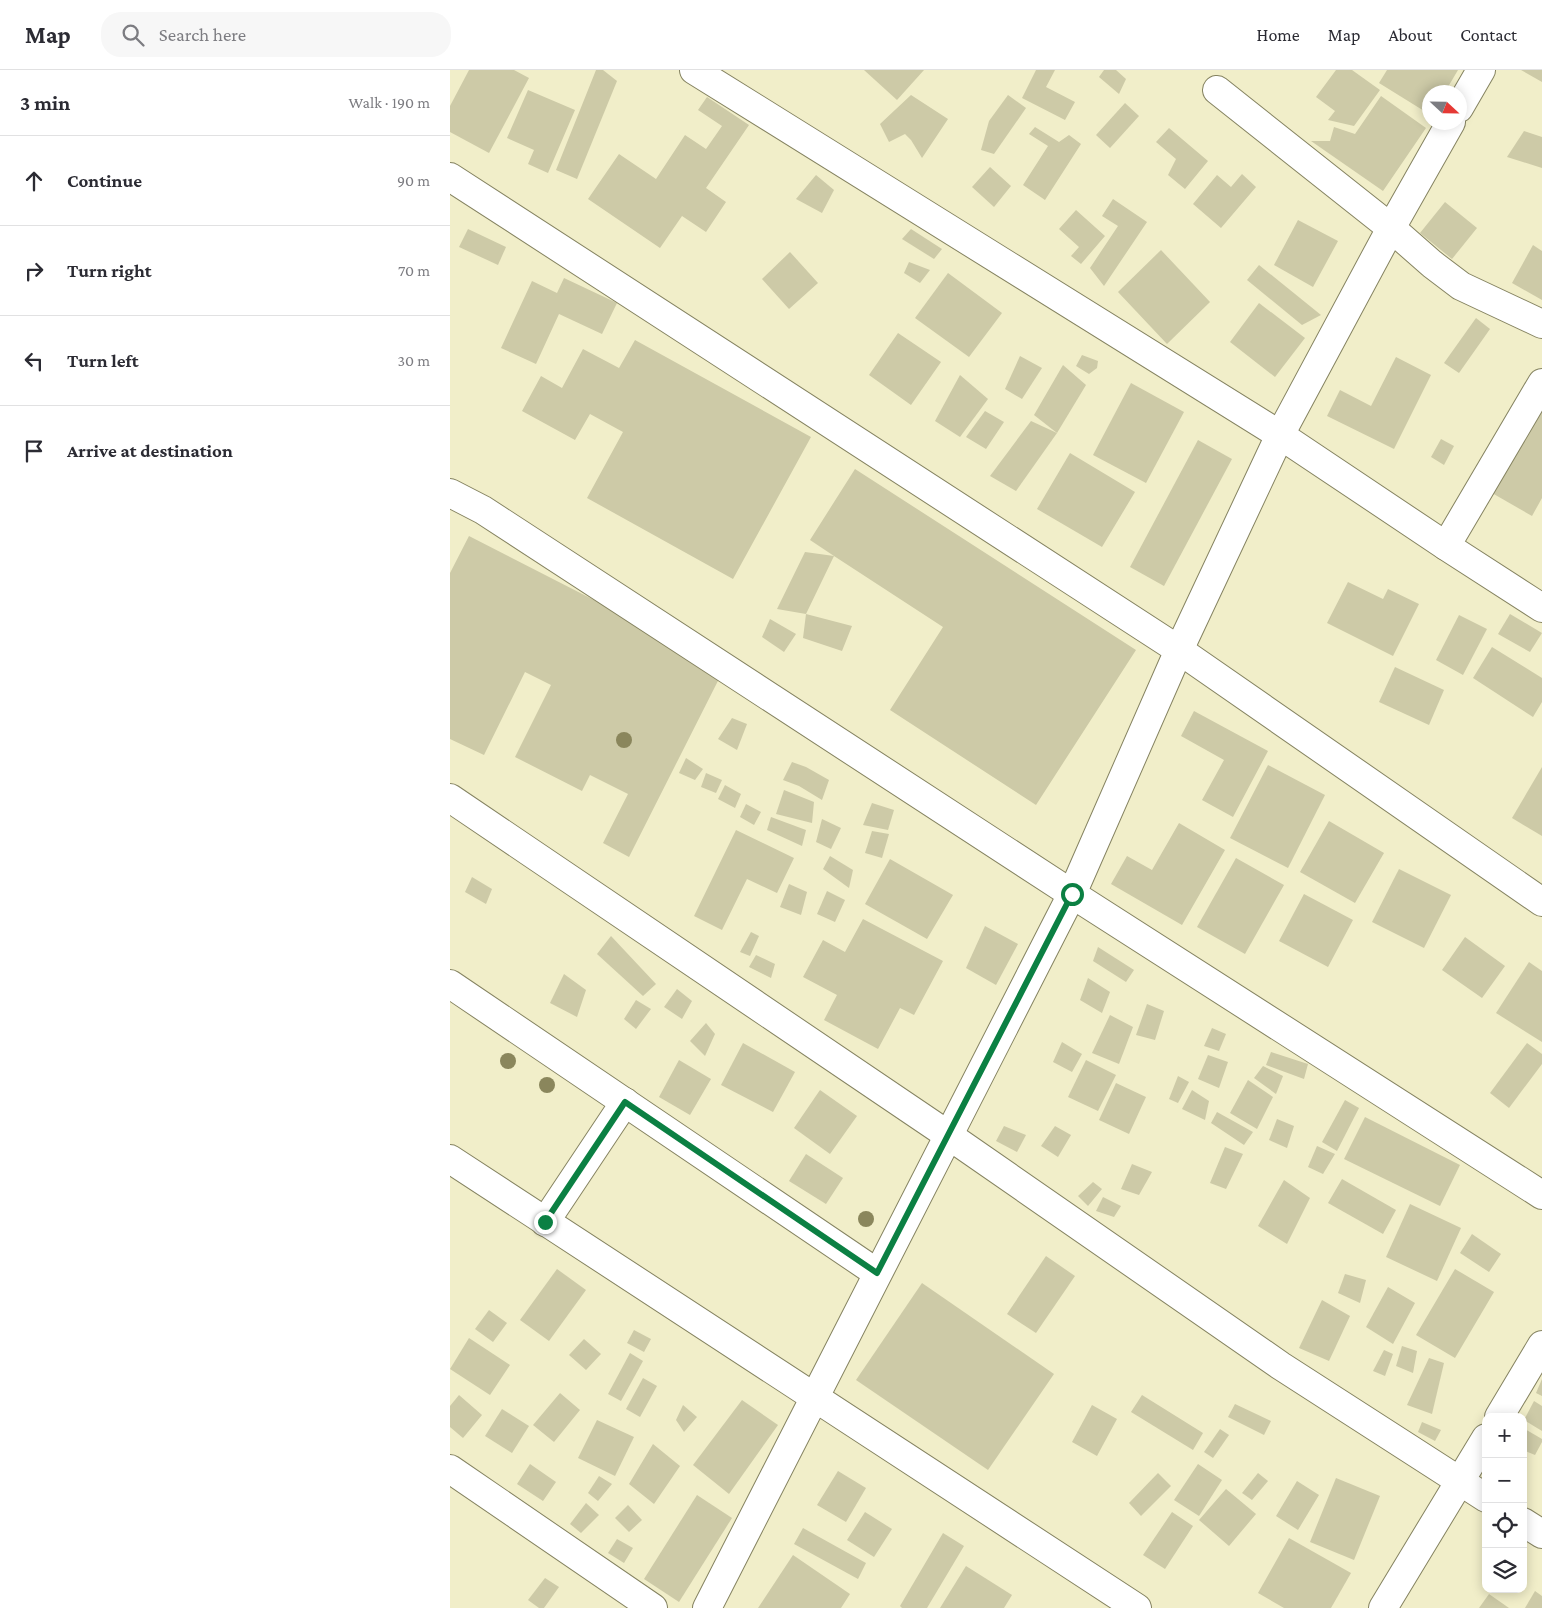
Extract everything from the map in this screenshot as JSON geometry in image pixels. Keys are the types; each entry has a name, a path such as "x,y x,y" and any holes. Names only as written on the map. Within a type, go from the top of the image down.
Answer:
{"street":[{"path":"694,70 1280,435 1542,608"},
{"path":"1467,95 1481,70"},
{"path":"1217,90 1461,286 1542,324"},
{"path":"707,1608 1072,894 1179,650 1280,435 1391,228 1446,130"},
{"path":"450,177 1179,650 1542,902"},
{"path":"1446,546 1542,383"},
{"path":"450,492 491,515 1072,894 1542,1195"},
{"path":"450,798 948,1135 1281,1366 1482,1496"},
{"path":"450,984 877,1273"},
{"path":"545,1222 625,1102"},
{"path":"450,1159 1137,1608"},
{"path":"1501,1413 1542,1345"},
{"path":"1383,1608 1482,1445"},
{"path":"450,1470 653,1608"},
{"path":"1527,1525 1542,1534"}],"building":[{"path":"469,70 514,70 529,78 489,153 450,132 450,106"},
{"path":"596,70 603,70 617,81 577,179 556,170"},
{"path":"864,70 924,70 897,100"},
{"path":"1036,70 1055,70 1046,87 1075,102 1065,120 1022,98"},
{"path":"1104,70 1116,70 1126,79 1119,94 1099,77"},
{"path":"1336,70 1352,70 1380,90 1354,126 1328,120 1335,111 1316,97"},
{"path":"1387,70 1458,70 1449,85 1422,85 1422,110 1379,83"},
{"path":"1521,70 1542,70 1542,82"},
{"path":"528,90 575,110 548,173 528,164 534,150 507,138"},
{"path":"911,95 948,119 922,158 905,134 889,142 880,124"},
{"path":"1008,95 1026,108 994,154 981,150 989,121"},
{"path":"1381,96 1422,125 1422,130 1425,130 1383,191 1311,141 1330,141 1334,127 1355,134"},
{"path":"707,97 749,125 706,188 726,202 706,232 682,216 660,248 588,199 619,154 656,179 685,135 706,149 722,126 698,110"},
{"path":"1125,103 1139,116 1110,148 1096,135"},
{"path":"1035,127 1059,142 1069,135 1081,144 1045,200 1023,185 1048,146 1029,134"},
{"path":"1169,128 1208,161 1185,189 1168,175 1176,159 1156,142"},
{"path":"1524,131 1542,137 1542,168 1507,157"},
{"path":"990,167 1011,186 994,207 972,187"},
{"path":"1242,174 1256,187 1221,228 1193,204 1217,175 1231,187"},
{"path":"816,175 834,190 822,213 796,199"},
{"path":"1113,199 1147,222 1104,286 1090,268 1118,226 1102,216"},
{"path":"1445,202 1477,228 1452,259 1420,233"},
{"path":"1076,210 1105,236 1081,264 1071,256 1079,247 1059,229"},
{"path":"1298,220 1338,241 1313,287 1274,265"},
{"path":"468,229 506,247 498,265 459,247"},
{"path":"911,229 942,249 934,259 902,239"},
{"path":"1533,245 1542,251 1542,300 1512,283"},
{"path":"1161,250 1210,302 1167,344 1118,292"},
{"path":"790,252 818,283 789,309 762,279"},
{"path":"909,262 930,270 920,283 904,273"},
{"path":"1259,265 1321,315 1302,325 1247,280"},
{"path":"948,273 1002,313 969,357 915,318"},
{"path":"564,278 617,303 602,334 559,314 536,364 501,348 532,281 557,293"},
{"path":"1259,303 1305,338 1275,377 1230,342"},
{"path":"1476,318 1490,329 1459,373 1444,363"},
{"path":"898,333 941,362 911,405 869,375"},
{"path":"635,340 811,437 733,579 587,498 623,432 590,414 575,440 522,411 541,376 562,388 583,349 619,368"},
{"path":"1082,355 1098,361 1097,368 1089,374 1076,366"},
{"path":"1020,356 1042,368 1022,399 1005,389"},
{"path":"1396,357 1431,375 1394,449 1327,416 1340,390 1371,406"},
{"path":"1063,365 1086,385 1057,433 1034,415"},
{"path":"960,375 988,399 960,437 935,421"},
{"path":"1131,383 1184,412 1146,483 1093,455"},
{"path":"1542,405 1542,498 1532,516 1492,493"},
{"path":"985,411 1004,422 986,449 966,437"},
{"path":"1031,421 1057,433 1016,491 990,476"},
{"path":"1441,439 1454,446 1444,465 1431,457"},
{"path":"1198,440 1232,459 1164,586 1130,567"},
{"path":"1070,453 1135,492 1102,547 1037,509"},
{"path":"855,469 1136,650 1036,805 890,710 943,627 810,540"},
{"path":"469,536 725,667 629,857 603,843 628,794 590,775 582,791 515,757 551,685 525,672 484,755 450,739 450,573"},
{"path":"805,552 834,556 806,614 777,609"},
{"path":"1348,582 1383,599 1388,589 1419,604 1393,656 1327,623"},
{"path":"806,614 852,626 842,651 803,638"},
{"path":"1510,614 1542,633 1530,652 1498,634"},
{"path":"1459,615 1487,629 1463,675 1436,660"},
{"path":"770,619 796,634 784,652 762,637"},
{"path":"1492,647 1542,678 1542,702 1533,717 1473,678"},
{"path":"1395,667 1444,690 1429,725 1379,702"},
{"path":"1194,711 1268,751 1233,817 1202,800 1224,760 1181,736"},
{"path":"732,718 747,724 737,750 718,739"},
{"path":"686,758 703,769 695,780 679,773"},
{"path":"792,762 806,767 829,780 822,800 799,786 783,780"},
{"path":"1268,765 1325,795 1288,868 1230,838"},
{"path":"1542,767 1542,836 1512,818"},
{"path":"706,773 722,780 716,793 701,787"},
{"path":"725,785 741,794 735,808 718,799"},
{"path":"784,790 814,802 812,823 776,814"},
{"path":"872,803 894,810 888,830 863,825"},
{"path":"746,804 761,812 754,825 740,817"},
{"path":"771,817 806,830 802,846 767,830"},
{"path":"822,819 841,828 831,849 816,842"},
{"path":"1329,821 1384,853 1355,903 1300,872"},
{"path":"1179,823 1225,850 1182,925 1111,884 1127,856 1152,870"},
{"path":"736,830 794,858 777,893 747,879 722,930 694,916"},
{"path":"872,831 889,834 882,858 865,853"},
{"path":"830,856 853,870 849,888 823,869"},
{"path":"1236,858 1284,885 1245,954 1197,927"},
{"path":"890,859 953,895 927,939 865,904"},
{"path":"1399,869 1451,895 1424,948 1372,922"},
{"path":"472,877 492,889 486,904 465,892"},
{"path":"789,884 807,892 801,915 780,907"},
{"path":"827,891 845,900 835,922 817,914"},
{"path":"1304,894 1353,920 1328,967 1279,941"},
{"path":"863,919 943,961 914,1015 900,1008 878,1049 824,1020 837,995 803,977 823,940 845,952"},
{"path":"985,926 1018,944 996,985 966,968"},
{"path":"751,932 759,936 750,956 740,952"},
{"path":"611,936 656,984 643,996 597,954"},
{"path":"1465,937 1505,966 1482,998 1442,970"},
{"path":"1098,947 1134,970 1126,982 1093,961"},
{"path":"756,955 775,964 771,978 749,967"},
{"path":"1529,962 1542,971 1542,1042 1496,1013"},
{"path":"564,974 586,990 577,1017 550,1003"},
{"path":"1088,978 1110,992 1102,1013 1080,1000"},
{"path":"677,989 692,1001 682,1019 664,1007"},
{"path":"636,1000 651,1009 636,1029 624,1019"},
{"path":"1147,1004 1164,1011 1155,1040 1136,1035"},
{"path":"1110,1015 1133,1027 1119,1064 1092,1053"},
{"path":"706,1023 715,1034 705,1056 690,1041"},
{"path":"1212,1028 1226,1034 1219,1051 1204,1046"},
{"path":"1062,1042 1082,1054 1072,1072 1053,1062"},
{"path":"743,1043 795,1072 773,1112 721,1085"},
{"path":"1527,1043 1542,1054 1542,1064 1509,1108 1490,1093"},
{"path":"1271,1052 1308,1064 1304,1079 1266,1065"},
{"path":"1208,1055 1228,1062 1219,1088 1198,1079"},
{"path":"679,1060 711,1079 690,1115 659,1097"},
{"path":"1086,1060 1116,1075 1098,1111 1068,1097"},
{"path":"1263,1066 1283,1076 1276,1094 1254,1078"},
{"path":"1178,1076 1189,1082 1178,1103 1169,1099"},
{"path":"1248,1080 1273,1097 1257,1129 1230,1113"},
{"path":"1116,1083 1146,1097 1129,1134 1099,1120"},
{"path":"820,1090 857,1116 830,1154 794,1128"},
{"path":"1192,1090 1209,1101 1205,1120 1182,1109"},
{"path":"1345,1100 1359,1108 1337,1151 1322,1142"},
{"path":"1217,1112 1253,1132 1244,1145 1211,1123"},
{"path":"1365,1117 1460,1165 1440,1206 1344,1159"},
{"path":"1277,1119 1294,1126 1287,1148 1269,1140"},
{"path":"1004,1126 1026,1135 1017,1152 996,1141"},
{"path":"1055,1126 1071,1135 1058,1157 1041,1146"},
{"path":"1317,1146 1335,1154 1323,1174 1308,1167"},
{"path":"1225,1147 1243,1154 1226,1189 1210,1183"},
{"path":"806,1154 843,1178 826,1204 789,1181"},
{"path":"1132,1164 1152,1172 1139,1195 1121,1189"},
{"path":"1342,1179 1396,1210 1383,1234 1328,1203"},
{"path":"1284,1180 1310,1198 1287,1244 1258,1226"},
{"path":"1093,1182 1102,1189 1088,1206 1078,1196"},
{"path":"1103,1197 1121,1206 1114,1217 1096,1211"},
{"path":"1410,1204 1461,1228 1437,1281 1386,1257"},
{"path":"1472,1234 1501,1254 1489,1272 1460,1253"},
{"path":"1046,1256 1075,1276 1036,1333 1007,1314"},
{"path":"557,1269 586,1290 549,1341 520,1320"},
{"path":"1455,1269 1494,1292 1455,1358 1416,1335"},
{"path":"1345,1274 1366,1280 1360,1303 1338,1293"},
{"path":"922,1283 1054,1374 988,1470 856,1380"},
{"path":"1388,1287 1415,1303 1393,1344 1366,1327"},
{"path":"1322,1300 1350,1316 1329,1361 1299,1348"},
{"path":"489,1310 507,1323 493,1342 475,1329"},
{"path":"634,1330 651,1339 644,1352 627,1343"},
{"path":"469,1338 510,1365 490,1395 450,1369"},
{"path":"584,1339 601,1354 586,1370 569,1355"},
{"path":"1402,1346 1417,1351 1413,1373 1396,1366"},
{"path":"1384,1350 1393,1354 1385,1376 1373,1371"},
{"path":"630,1353 643,1361 621,1401 608,1394"},
{"path":"1429,1358 1444,1363 1432,1414 1407,1405"},
{"path":"643,1378 657,1386 640,1417 626,1409"},
{"path":"1542,1379 1542,1396 1536,1393"},
{"path":"560,1393 580,1410 554,1442 533,1425"},
{"path":"459,1395 482,1415 463,1438 450,1427 450,1406"},
{"path":"1142,1395 1203,1433 1193,1450 1131,1412"},
{"path":"742,1400 778,1425 729,1494 693,1465"},
{"path":"1534,1401 1542,1406 1542,1431 1527,1422 1527,1414"},
{"path":"1235,1404 1271,1421 1264,1435 1228,1417"},
{"path":"683,1405 697,1417 684,1432 676,1420"},
{"path":"1092,1405 1117,1419 1097,1456 1072,1442"},
{"path":"502,1409 529,1426 512,1453 485,1436"},
{"path":"597,1420 634,1437 615,1476 578,1458"},
{"path":"1422,1422 1441,1430 1435,1441 1418,1432"},
{"path":"1220,1429 1229,1435 1213,1458 1204,1452"},
{"path":"1527,1430 1542,1439 1535,1455 1527,1452"},
{"path":"653,1444 680,1466 654,1504 629,1484"},
{"path":"530,1464 556,1482 543,1501 517,1484"},
{"path":"1198,1464 1222,1480 1199,1516 1174,1500"},
{"path":"838,1471 866,1488 846,1522 817,1505"},
{"path":"1158,1473 1171,1486 1141,1516 1129,1503"},
{"path":"1258,1473 1268,1481 1252,1500 1242,1493"},
{"path":"599,1476 612,1484 598,1501 588,1493"},
{"path":"1336,1478 1380,1496 1354,1560 1310,1542"},
{"path":"1297,1481 1319,1495 1298,1530 1276,1516"},
{"path":"1226,1489 1256,1514 1229,1546 1199,1520"},
{"path":"697,1495 732,1518 679,1602 644,1579"},
{"path":"586,1503 599,1515 581,1533 570,1524"},
{"path":"628,1505 642,1520 629,1532 615,1518"},
{"path":"865,1512 892,1529 874,1557 847,1540"},
{"path":"1172,1512 1193,1526 1165,1569 1143,1555"},
{"path":"803,1528 866,1563 858,1579 794,1544"},
{"path":"943,1533 964,1546 927,1608 902,1608 900,1606"},
{"path":"1289,1538 1351,1573 1331,1608 1284,1608 1258,1593"},
{"path":"617,1539 633,1548 624,1563 608,1553"},
{"path":"793,1555 850,1594 841,1608 758,1608"},
{"path":"966,1566 1012,1595 1004,1608 940,1608"},
{"path":"545,1578 559,1587 544,1608 539,1608 528,1600"},
{"path":"1535,1591 1542,1596 1542,1608 1525,1608"},
{"path":"1489,1594 1509,1608 1479,1608"}],"route":[{"path":"545,1222 625,1102 877,1273 1072,894"}]}
